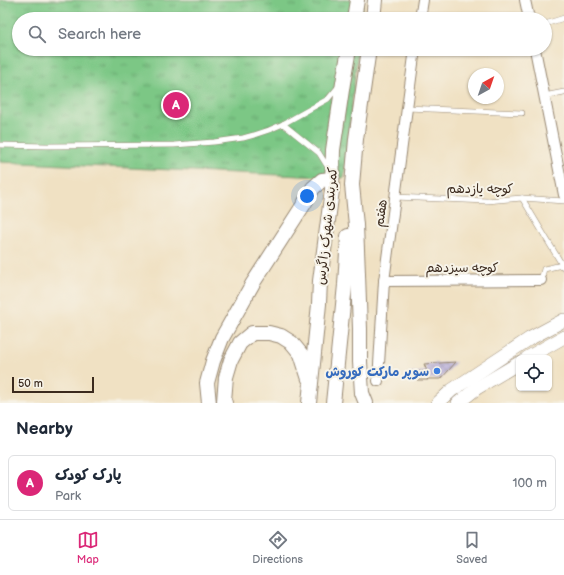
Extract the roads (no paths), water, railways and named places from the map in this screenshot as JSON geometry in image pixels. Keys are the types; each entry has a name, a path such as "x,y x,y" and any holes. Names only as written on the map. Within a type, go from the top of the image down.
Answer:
{"main road":[{"path":"355,12 357,0"},
{"path":"374,12 375,0"},
{"name":"کمربندی شهرک زاگرس","path":"309,403 320,281 332,190 333,150 342,83 348,56"},
{"name":"کمربندی شهرک زاگرس","path":"333,403 345,285 356,139 368,56"},
{"path":"209,403 207,383 213,360 222,338 253,283 313,188 322,180 332,176"},
{"name":"کمربندی شهرک زاگرس","path":"352,185 356,225 360,362 362,392 366,403"},
{"path":"225,403 226,377 231,360 240,343 252,334 269,333 281,336 292,343 300,354 310,384"}],"street":[{"path":"421,12 422,0"},
{"path":"526,0 528,12"},
{"name":"هفتم","path":"378,381 384,281 414,56"},
{"path":"536,56 562,175 564,195"},
{"name":"کوچه سیزدهم","path":"384,281 541,280"},
{"path":"438,403 452,390 529,339 564,320"},
{"path":"532,355 564,337"},
{"path":"458,403 477,388 516,365"}],"lane":[{"path":"552,22 564,18"},
{"path":"0,145 174,145 243,138 269,130 328,99 342,83"},
{"path":"544,96 564,92"},
{"path":"406,108 522,112"},
{"path":"282,124 318,153 332,176"},
{"name":"کوچه یازدهم","path":"395,197 487,201 522,198 564,201"},
{"path":"522,198 563,267 544,268 541,280"}],"place":[{"name":"پارک کودک","path":"176,105"},
{"name":"سوپر مارکت کوروش","path":"437,371"}]}
